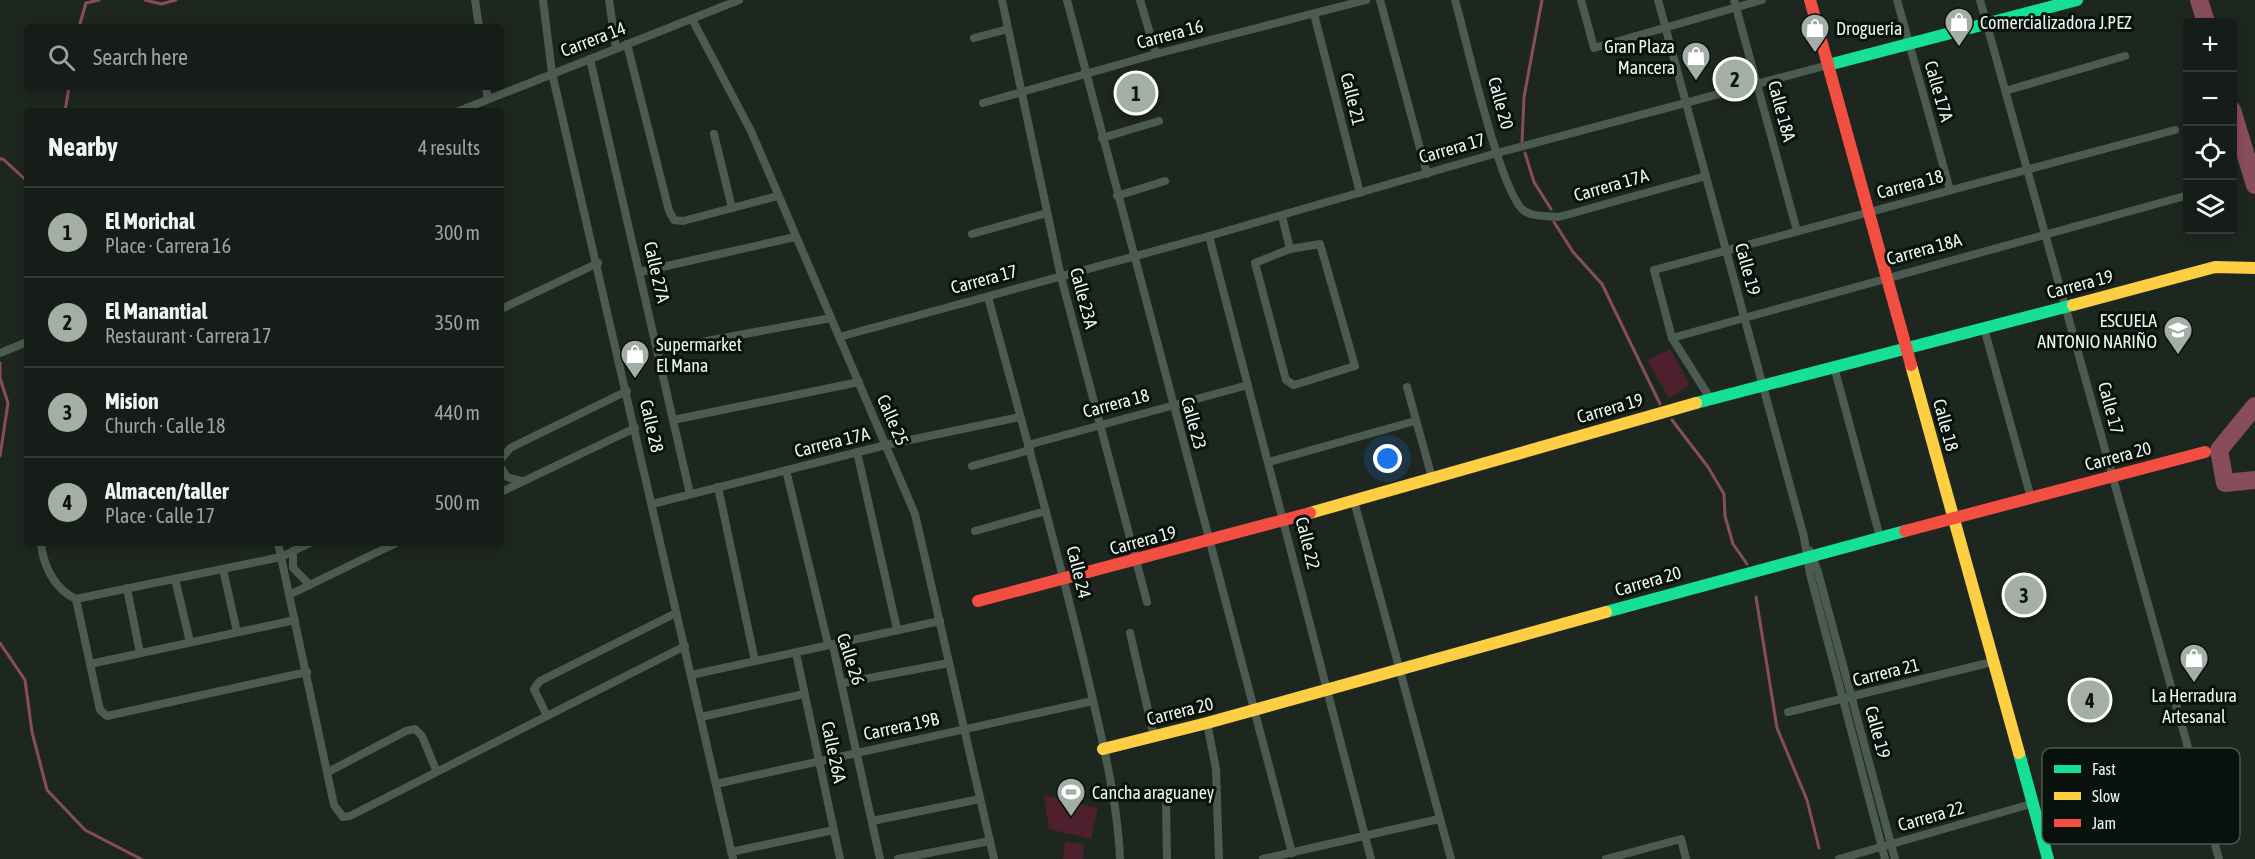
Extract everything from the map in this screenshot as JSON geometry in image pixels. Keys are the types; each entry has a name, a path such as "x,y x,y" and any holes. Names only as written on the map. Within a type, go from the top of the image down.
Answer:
{"street":[{"path":"476,0 479,24"},
{"name":"Calle 28","path":"543,0 552,73 598,263 732,855"},
{"path":"609,0 616,48"},
{"name":"Carrera 14","path":"466,108 739,0"},
{"name":"Calle 23A","path":"1002,0 1061,277 1147,602"},
{"name":"Calle 23","path":"1067,0 1292,853"},
{"path":"1140,0 1156,54"},
{"name":"Carrera 16","path":"983,103 1156,54 1366,0"},
{"path":"1380,0 1427,174"},
{"name":"Calle 20","path":"1455,0 1497,153 1511,192 1525,211"},
{"path":"1581,0 1594,48 1735,4 1762,0"},
{"name":"Calle 19","path":"1658,0 1848,699 1895,859"},
{"name":"Calle 17A","path":"1897,0 1950,190"},
{"name":"Calle 17","path":"1980,0 2113,476 2134,562 2188,748"},
{"name":"Carrera 17","path":"839,337 1282,216 1497,153 1687,104 1908,42 2077,0"},
{"name":"Calle 18","path":"1813,1 1868,212 2042,840"},
{"name":"Calle 18A","path":"1735,4 1797,231"},
{"name":"Calle 21","path":"1314,14 1360,193"},
{"name":"Calle 25","path":"692,19 751,131 915,514 994,859"},
{"path":"974,38 1008,29"},
{"path":"627,44 669,211 674,220 683,221 778,196"},
{"path":"2005,91 2125,56"},
{"name":"Calle 27A","path":"590,59 690,494"},
{"path":"486,90 488,99"},
{"path":"1102,138 1159,121"},
{"name":"Carrera 18","path":"1672,338 1654,270 2175,129"},
{"path":"714,134 732,208"},
{"name":"Carrera 17A","path":"1525,211 1541,216 1559,216 1706,176"},
{"path":"1117,196 1165,181"},
{"name":"Carrera 18A","path":"1672,338 2183,197"},
{"path":"972,234 1047,213"},
{"path":"1282,216 1290,249"},
{"name":"Calle 22","path":"1209,236 1285,520 1371,859"},
{"path":"640,272 795,237"},
{"path":"1320,244 1323,248 1356,363 1353,369 1293,386 1286,380 1255,263 1290,249 1320,244"},
{"path":"504,308 598,263"},
{"name":"Carrera 19","path":"978,601 1354,501 1762,384 1906,349 2216,267 2255,268"},
{"name":"Calle 24","path":"988,297 1065,579 1093,701 1119,836 1120,859"},
{"path":"658,350 831,318"},
{"path":"1984,328 2031,498"},
{"path":"1672,338 1710,398"},
{"path":"3,352 24,343"},
{"path":"1834,367 1880,537"},
{"path":"672,420 859,382"},
{"name":"Carrera 18","path":"972,466 1101,425 1248,385"},
{"path":"1407,387 1432,478"},
{"path":"504,455 510,448 627,391"},
{"name":"Carrera 17A","path":"652,504 886,445 1020,417"},
{"path":"1269,462 1415,421"},
{"path":"504,490 635,428"},
{"path":"857,452 897,629"},
{"name":"Carrera 20","path":"1102,749 1328,690 1808,553 1880,537 2205,452"},
{"name":"Calle 26","path":"786,470 828,644 833,646 843,683 880,859"},
{"path":"504,474 507,477 522,481"},
{"path":"718,487 755,661"},
{"path":"1354,501 1450,859"},
{"path":"975,531 1046,511"},
{"path":"41,546 44,562 50,575 66,594 76,599 281,557 304,546"},
{"path":"279,546 334,805 343,818 685,646"},
{"path":"289,595 390,546"},
{"path":"293,551 293,568 310,585"},
{"path":"223,569 237,632"},
{"path":"175,579 190,642"},
{"path":"127,588 140,653"},
{"path":"76,599 102,713 107,716 307,672"},
{"path":"547,716 534,689 540,681 676,613"},
{"path":"90,664 295,620"},
{"path":"691,675 940,621"},
{"path":"1130,633 1154,736"},
{"name":"Calle 26A","path":"796,653 840,859"},
{"name":"Carrera 21","path":"1788,712 1992,662"},
{"path":"843,683 949,663"},
{"path":"701,717 804,694"},
{"name":"Calle 19","path":"1848,699 1885,859"},
{"name":"Carrera 19B","path":"716,784 1093,701"},
{"path":"1207,723 1217,795 1219,859"},
{"path":"328,772 406,730 415,729 422,736 436,770"},
{"path":"1167,859 1166,797 1217,795"},
{"path":"873,822 980,799"},
{"name":"Carrera 22","path":"1839,859 2031,804"},
{"path":"1263,859 1439,819"},
{"path":"732,855 834,830"},
{"path":"1606,859 1681,839 1686,859"},
{"path":"898,859 990,841"},
{"name":"Calle 18","path":"2043,844 2048,859"},
{"name":"Calle 17","path":"2215,844 2219,859"},
{"path":"946,849 948,859"}],"shaded area":[{"path":"1670,349 1690,385 1669,398 1647,360"},
{"name":"Cancha araguaney","path":"1044,795 1098,808 1091,839 1049,829"},
{"path":"1065,842 1084,844 1083,859 1063,859"}],"waterway":[{"path":"80,24 86,3 99,0"},
{"path":"145,0 161,4 176,0"},
{"path":"1522,142 1524,97 1542,0"},
{"path":"2199,0 2205,18"},
{"path":"66,108 68,90"},
{"path":"2237,126 2255,185"},
{"path":"1525,153 1534,182 1551,209"},
{"path":"0,159 3,159 24,178"},
{"path":"1554,222 1573,252 1602,284 1660,404"},
{"path":"0,363 0,378 8,403 0,456"},
{"path":"2255,406 2219,450 2225,483 2255,480"},
{"path":"1672,420 1708,467 1724,494 1725,516 1733,544 1747,564"},
{"path":"1756,597 1777,728 1807,800 1819,848"},
{"path":"0,643 25,680 32,732 47,790 85,830 141,859"}],"traffic: fast":[{"path":"1828,65 2077,0"},
{"path":"1696,403 2073,305"},
{"path":"1606,612 1905,531"},
{"path":"2019,753 2042,837"},
{"path":"2044,844 2048,859"}],"traffic: slow":[{"path":"2073,305 2215,267 2255,268"},
{"path":"1911,365 2019,753"},
{"path":"1310,513 1696,403"},
{"path":"1103,749 1207,723 1606,612"}],"traffic: jam":[{"path":"1810,0 1911,365"},
{"path":"1905,531 2205,452"},
{"path":"978,601 1310,513"}],"place":[{"name":"Comercializadora J.PEZ","path":"1959,48"},
{"name":"Droguería","path":"1815,54"},
{"name":"El Manantial","path":"1735,79"},
{"name":"Gran Plaza Mancera","path":"1696,82"},
{"name":"El Morichal","path":"1136,93"},
{"name":"ESCUELA ANTONIO NARIÑO","path":"2178,356"},
{"name":"Supermarket El Mana","path":"635,380"},
{"name":"Mision","path":"2024,595"},
{"name":"La Herradura Artesanal","path":"2194,684"},
{"name":"Almacen/taller","path":"2090,700"},
{"name":"Cancha araguaney","path":"1071,818"}]}
